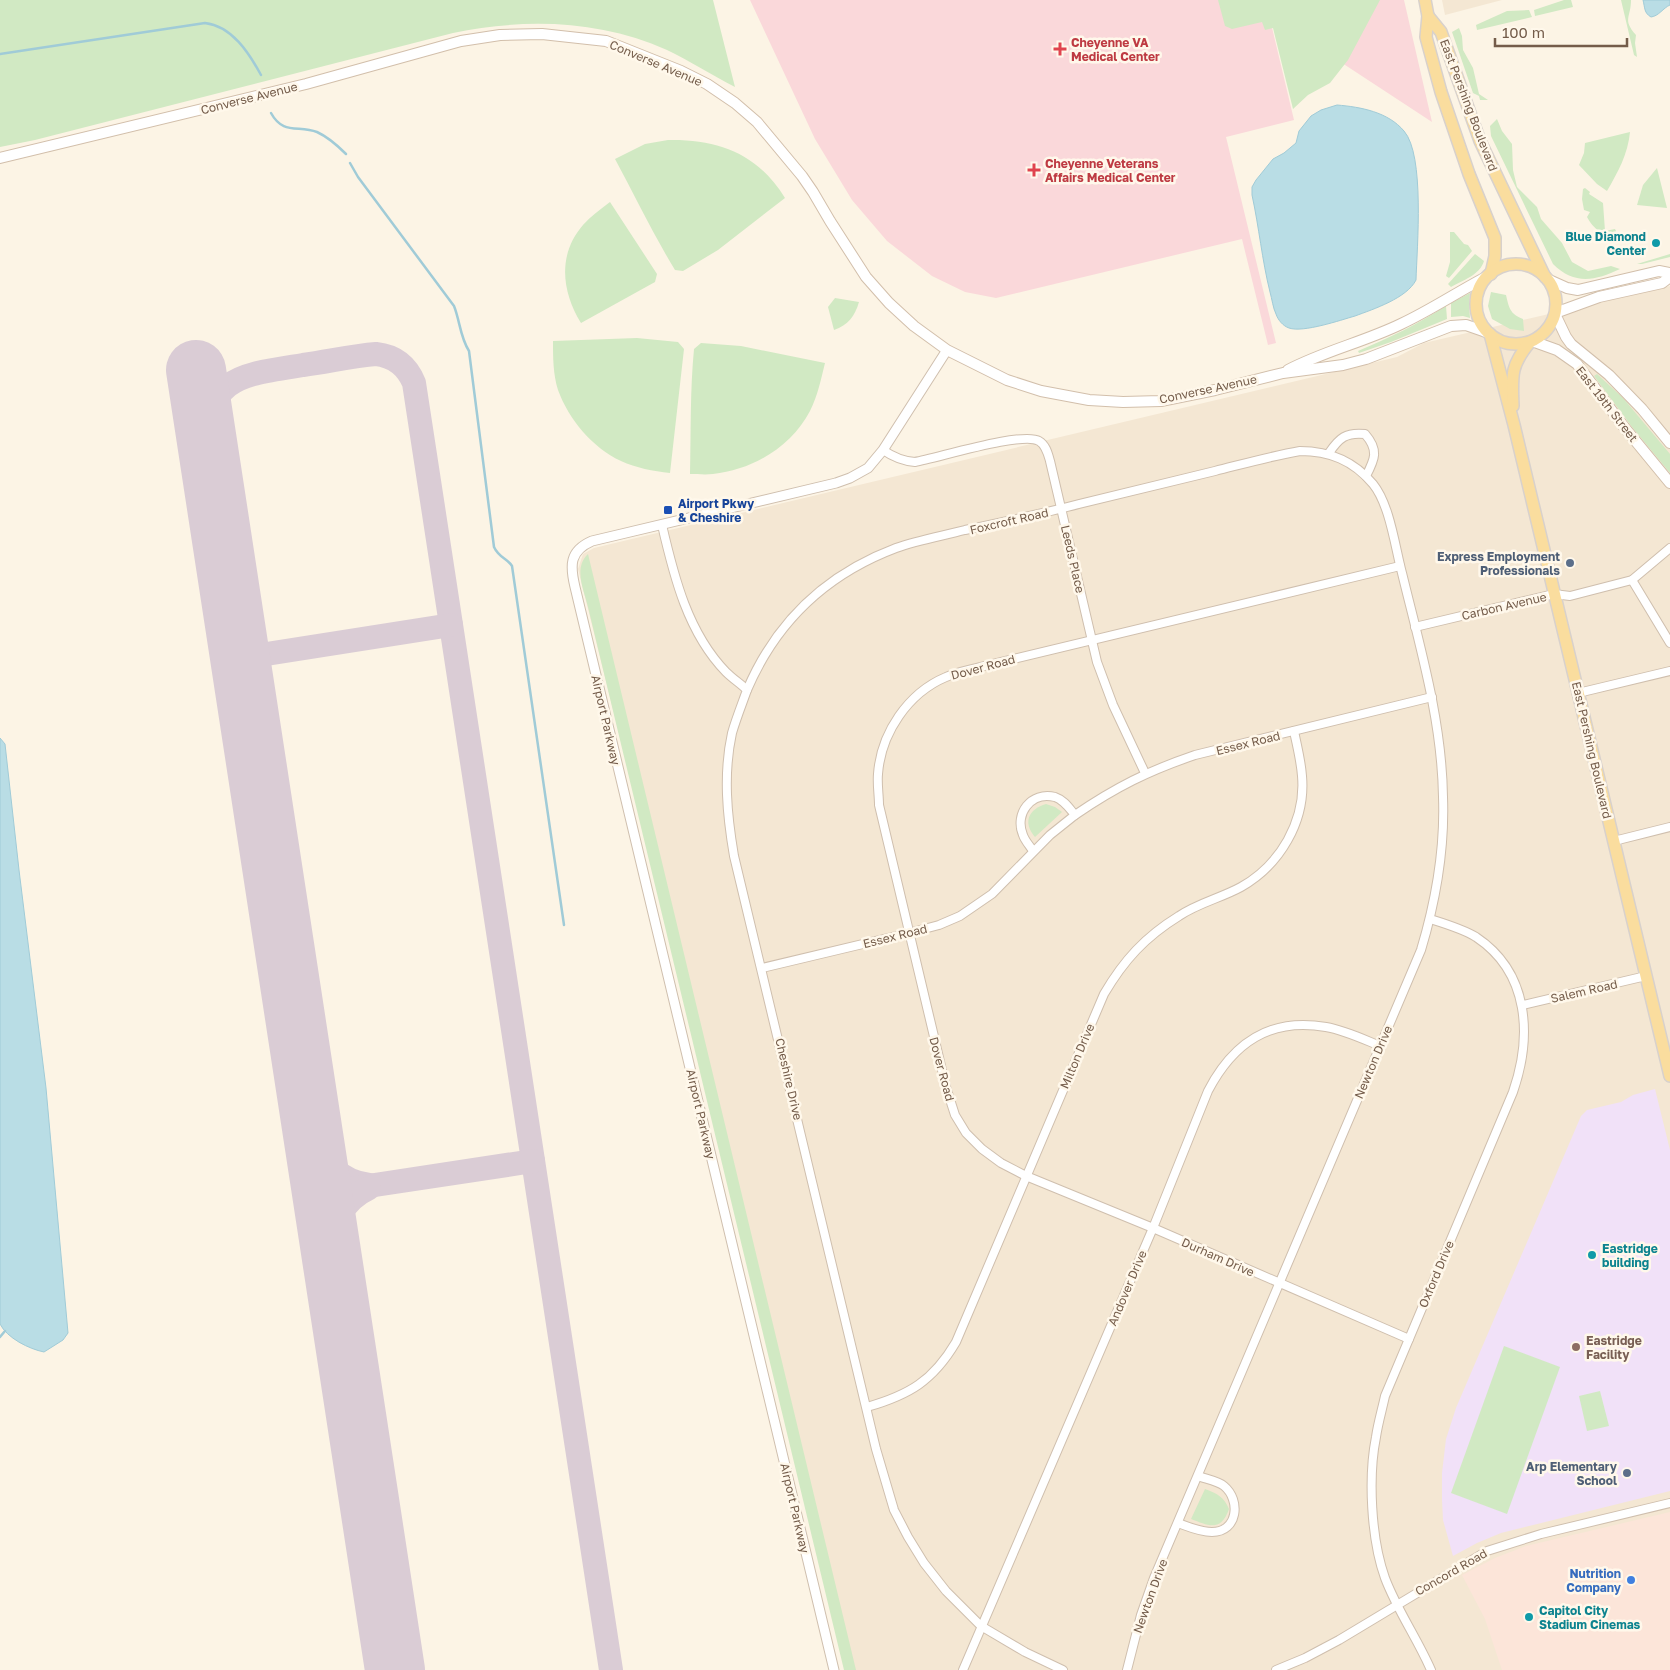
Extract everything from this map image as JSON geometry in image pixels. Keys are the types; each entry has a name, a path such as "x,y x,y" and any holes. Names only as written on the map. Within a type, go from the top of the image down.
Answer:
{"main road":[{"name":"East Pershing Boulevard","path":"1425,0 1428,16 1426,37 1441,92 1469,174 1494,238 1495,256 1489,275 1479,289 1476,305 1480,320 1490,334 1514,425 1670,1076"},
{"name":"East Pershing Boulevard","path":"1428,16 1441,32 1480,141 1555,295 1555,313 1547,330 1531,341 1519,356 1514,368 1512,389 1514,425"},
{"name":"Converse Avenue","path":"0,158 306,84 461,41 500,35 542,34 606,41 707,84 735,103 757,122 813,192 866,277 899,313 947,350 1007,380 1041,391 1088,400 1123,402 1161,400 1215,390 1283,373 1343,365 1366,359 1451,326 1466,325 1490,334"},
{"path":"1489,275 1498,269 1514,264 1531,267 1546,278 1567,288 1578,290 1659,272 1670,275 1662,283 1599,297 1555,313"},
{"name":"Converse Avenue","path":"1283,373 1310,358 1358,342 1402,324 1489,275"},
{"name":"East 19th Street","path":"1555,313 1571,344 1609,375 1642,409 1670,443"},
{"path":"1490,334 1509,343 1523,344 1531,341"},
{"name":"East 19th Street","path":"1531,341 1557,350 1577,364 1624,427 1670,483"}],"street":[{"path":"747,690 726,672 699,634 684,605 672,568 662,525 850,478 868,468 883,450 947,350"},
{"path":"1329,454 1336,443 1344,436 1353,432 1365,434 1372,443 1375,453 1366,476"},
{"name":"Leeds Place","path":"883,450 892,457 915,462 1013,439 1033,438 1041,441 1047,450 1092,641 1113,705 1146,773"},
{"name":"Foxcroft Road","path":"747,690 773,641 789,620 826,586 848,571 881,554 928,539 1300,451 1329,454 1342,458 1366,476 1374,485 1382,500 1415,627"},
{"name":"Airport Parkway","path":"662,525 592,541 582,547 573,558 571,569 834,1670"},
{"name":"Carbon Avenue","path":"1415,627 1554,594 1570,596 1632,580 1670,548"},
{"name":"Dover Road","path":"1026,1176 1001,1163 966,1134 955,1114 946,1087 879,805 878,774 884,744 895,721 927,687 947,677 980,667 1400,566"},
{"path":"1632,580 1670,643"},
{"name":"Newton Drive","path":"1127,1670 1141,1615 1178,1523 1421,950 1430,919 1439,878 1444,796 1432,696 1415,627"},
{"path":"1578,693 1670,672"},
{"name":"Cheshire Drive","path":"747,690 733,733 727,764 726,796 729,828 734,856 886,1488 894,1510 924,1564 946,1591 980,1626"},
{"name":"Essex Road","path":"762,968 909,933 939,925 960,916 992,894 1033,851 1075,815 1122,785 1146,773 1195,756 1432,696"},
{"name":"Milton Drive","path":"867,1407 890,1401 910,1391 928,1378 945,1361 956,1342 1104,994 1117,972 1145,940 1162,927 1181,914 1242,886 1269,866 1285,844 1297,819 1302,797 1303,777 1294,732"},
{"path":"1033,851 1022,835 1020,822 1022,810 1028,802 1041,797 1054,797 1065,802 1075,815"},
{"path":"1614,841 1670,827"},
{"name":"Oxford Drive","path":"1430,919 1475,936 1489,947 1510,972 1522,1005 1524,1043 1519,1076 1385,1396 1375,1439 1372,1472 1373,1512 1377,1548 1384,1576 1396,1604 1431,1670"},
{"name":"Salem Road","path":"1522,1005 1646,976"},
{"name":"Andover Drive","path":"963,1670 980,1626 1153,1228 1208,1091 1217,1074 1240,1047 1255,1037 1272,1030 1306,1024 1328,1027 1380,1046"},
{"name":"Durham Drive","path":"1026,1176 1153,1228 1409,1339"},
{"path":"1178,1523 1202,1531 1214,1532 1225,1529 1233,1520 1236,1510 1233,1496 1223,1485 1198,1476"},
{"name":"Concord Road","path":"1276,1670 1305,1658 1339,1640 1487,1551 1550,1532 1670,1503"},
{"path":"980,1626 1025,1652 1063,1670"}],"shaded area":[{"name":"Cheyenne Veterans Affairs Medical Center","path":"750,0 1404,0 1432,122 1269,15 1294,120 1226,137 1276,343 1268,345 1242,239 996,298 965,292 932,276 887,241 852,200 815,139"},
{"path":"1442,0 1502,0 1445,15"},
{"path":"1670,286 1670,1670 853,1670 578,569 583,554 594,548 1397,357 1424,343"},
{"name":"Eastridge Facility","path":"1655,1089 1670,1150 1670,1491 1501,1533 1453,1556 1443,1520 1442,1473 1446,1439 1456,1408 1581,1116 1587,1110 1621,1102 1633,1095"},
{"path":"1670,1512 1670,1670 1502,1670 1485,1619 1462,1575 1495,1558 1526,1546"}],"green space":[{"path":"0,0 713,0 735,87 667,50 641,40 588,27 534,24 507,25 453,33 35,140 0,147"},
{"path":"1218,0 1380,0 1348,60 1330,83 1308,95 1293,109 1273,28 1265,30 1262,22 1232,29 1225,26"},
{"path":"1564,0 1571,0 1573,7 1535,16 1534,10"},
{"path":"1621,0 1631,0 1628,22 1636,35 1637,57 1634,55"},
{"path":"1529,10 1532,17 1477,30 1476,25 1507,11"},
{"path":"1459,28 1462,36 1463,50 1473,68 1479,94 1488,100 1480,100 1479,96 1473,93 1452,32"},
{"path":"1497,119 1502,131 1512,144 1513,170 1517,187 1537,207 1541,219 1562,243 1572,262 1588,271 1611,266 1620,269 1602,276 1585,279 1569,275 1553,264 1491,136 1490,126"},
{"path":"1630,132 1625,155 1607,191 1597,184 1579,165 1584,153 1585,143"},
{"path":"668,140 703,142 735,152 762,170 785,198 718,250 683,271 675,270 615,159 645,144"},
{"path":"1657,168 1667,208 1637,205 1643,185"},
{"path":"1585,188 1590,192 1589,194 1603,203 1605,231 1615,229 1615,233 1605,236 1594,227 1587,217 1590,212 1584,210 1582,199 1583,189"},
{"path":"610,202 657,274 655,282 581,323 566,286 566,261 569,249 583,225"},
{"path":"1450,232 1454,232 1472,251 1449,278 1446,276 1450,262"},
{"path":"1475,254 1484,261 1482,266 1470,277 1451,287 1448,284"},
{"path":"1670,254 1670,257 1637,264"},
{"path":"1491,292 1506,295 1511,310 1515,315 1523,319 1524,331 1510,329 1492,319 1488,306"},
{"path":"1470,293 1470,318 1463,316 1451,317 1451,303"},
{"path":"835,298 859,302 850,319 834,330 828,307"},
{"path":"1446,306 1447,319 1359,353 1358,351 1425,319"},
{"path":"637,338 678,342 684,349 670,473 633,466 601,449 575,422 556,384 553,341"},
{"path":"701,343 741,346 825,363 813,405 793,435 757,462 728,472 690,474 691,395 694,349"},
{"path":"1597,374 1623,398 1670,454 1670,473 1632,427 1594,376"},
{"path":"588,554 856,1670 844,1670 582,586 581,566"},
{"path":"1046,804 1062,812 1035,837 1029,826 1029,817 1035,809"},
{"path":"1504,1346 1560,1367 1507,1514 1451,1493"},
{"path":"1600,1391 1609,1426 1587,1431 1579,1396"},
{"path":"1205,1489 1220,1496 1229,1509 1226,1516 1218,1524 1203,1524 1191,1519"}],"water":[{"path":"1643,0 1670,0 1670,5 1651,17 1646,12"},
{"path":"1337,105 1365,109 1390,119 1404,131 1411,143 1415,160 1418,202 1416,280 1412,286 1398,297 1371,310 1322,325 1303,329 1289,328 1279,321 1273,306 1252,187 1273,159 1296,143 1299,131 1311,116 1321,110"},
{"path":"0,738 5,744 46,1088 68,1333 63,1340 44,1352 19,1342 8,1334 0,1324"}],"waterway":[{"path":"0,54 205,23 223,29 239,42 261,75"},
{"path":"271,113 276,120 286,127 310,130 321,134 346,154"},
{"path":"350,163 358,177 454,306 469,351 494,547 512,566 564,925"},
{"path":"0,1337 5,1331"}],"taxiway":[{"path":"208,452 209,427 213,408 220,394 231,384 244,377 281,368 376,354 389,357 399,363 408,372 414,383 611,1670"},
{"path":"245,688 246,669 251,661 260,655 451,625"},
{"path":"313,1135 322,1153 333,1168 349,1179 369,1185"},
{"path":"322,1193 533,1161"},
{"path":"331,1254 333,1233 340,1215 351,1200 369,1188"},
{"path":"389,1636 400,1670"}],"runway":[{"path":"196,370 395,1670"}],"place":[{"name":"Cheyenne VA Medical Center","path":"1060,49"},
{"name":"Cheyenne Veterans Affairs Medical Center","path":"1034,170"},
{"name":"Blue Diamond Center","path":"1656,243"},
{"name":"Airport Pkwy & Cheshire","path":"668,510"},
{"name":"Express Employment Professionals","path":"1570,563"},
{"name":"Eastridge building","path":"1592,1255"},
{"name":"Eastridge Facility","path":"1576,1347"},
{"name":"Arp Elementary School","path":"1627,1473"},
{"name":"Nutrition Company","path":"1631,1580"},
{"name":"Capitol City Stadium Cinemas","path":"1529,1617"}]}
